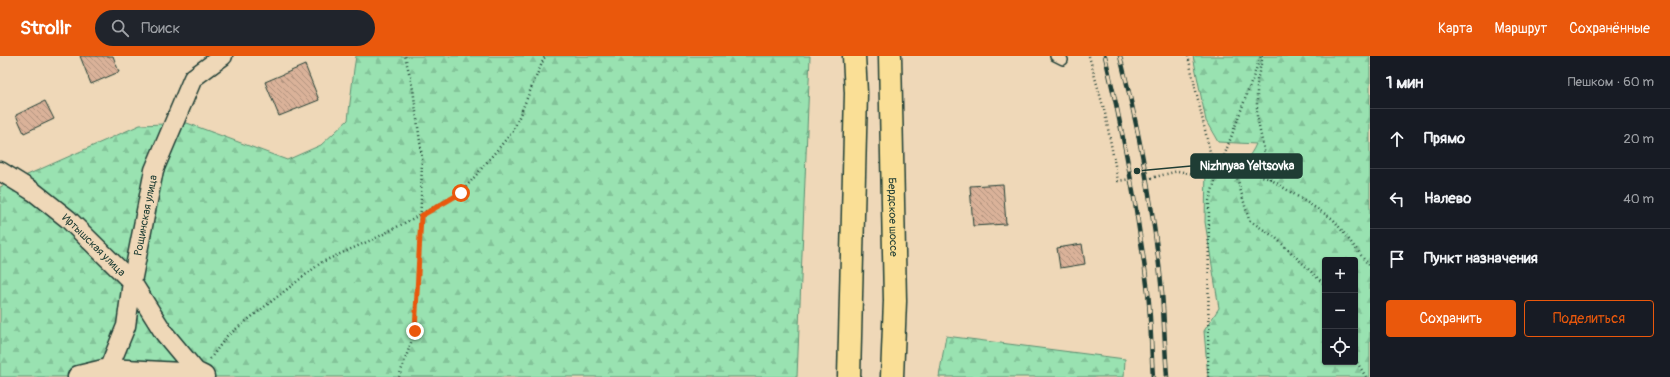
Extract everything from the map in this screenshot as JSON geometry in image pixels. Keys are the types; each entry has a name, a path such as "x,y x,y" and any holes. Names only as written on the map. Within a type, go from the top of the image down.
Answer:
{"highway":[{"path":"849,377 856,93 854,56"},
{"name":"Бердское шоссе","path":"890,56 895,301 892,377"}],"street":[{"name":"Рощинская улица","path":"132,282 154,170 193,78 223,56"},
{"name":"Иртышская улица","path":"0,171 34,192 68,219 132,282 126,326 108,370"},
{"path":"132,282 164,333 201,376"},
{"path":"79,377 108,370 201,376"}],"path":[{"path":"400,377 415,331 421,216 422,157 413,89 405,56"},
{"path":"201,376 227,336 322,262 421,216 461,193 513,131 545,56"},
{"path":"1089,56 1106,113 1118,181 1131,179"},
{"path":"1188,56 1216,178"},
{"path":"1208,377 1209,202 1216,178 1262,56"},
{"path":"1262,56 1257,80 1257,117 1270,179"},
{"path":"1151,178 1178,171 1216,178 1234,166"},
{"path":"1234,166 1270,179 1332,219 1370,266"},
{"path":"1234,166 1249,220 1276,238 1322,282"},
{"path":"1358,364 1366,377"}],"green space":[{"path":"356,56 810,56 797,377 0,377 0,187 140,125 187,123 287,160 321,145 348,120"},
{"path":"1193,56 1370,56 1370,377 1208,377 1204,331 1219,308 1205,222 1206,165 1230,166 1241,163 1247,159 1256,144 1218,142 1206,121"},
{"path":"946,336 1125,359 1124,377 939,377"}],"building":[{"path":"80,56 113,56 119,72 91,84"},
{"path":"305,65 319,100 279,116 265,82"},
{"path":"45,101 54,119 24,133 16,115"},
{"path":"1003,184 1006,224 973,226 970,186"},
{"path":"1082,244 1085,264 1060,268 1057,248"}],"railway":[{"path":"1105,56 1130,174 1140,233 1149,303 1153,377"},
{"path":"1120,56 1146,173 1155,233 1162,292 1167,377"}],"place":[{"name":"Nizhnyaa Yeltsovka","path":"1137,171"}],"route":[{"path":"415,331 421,216 461,193"}]}
